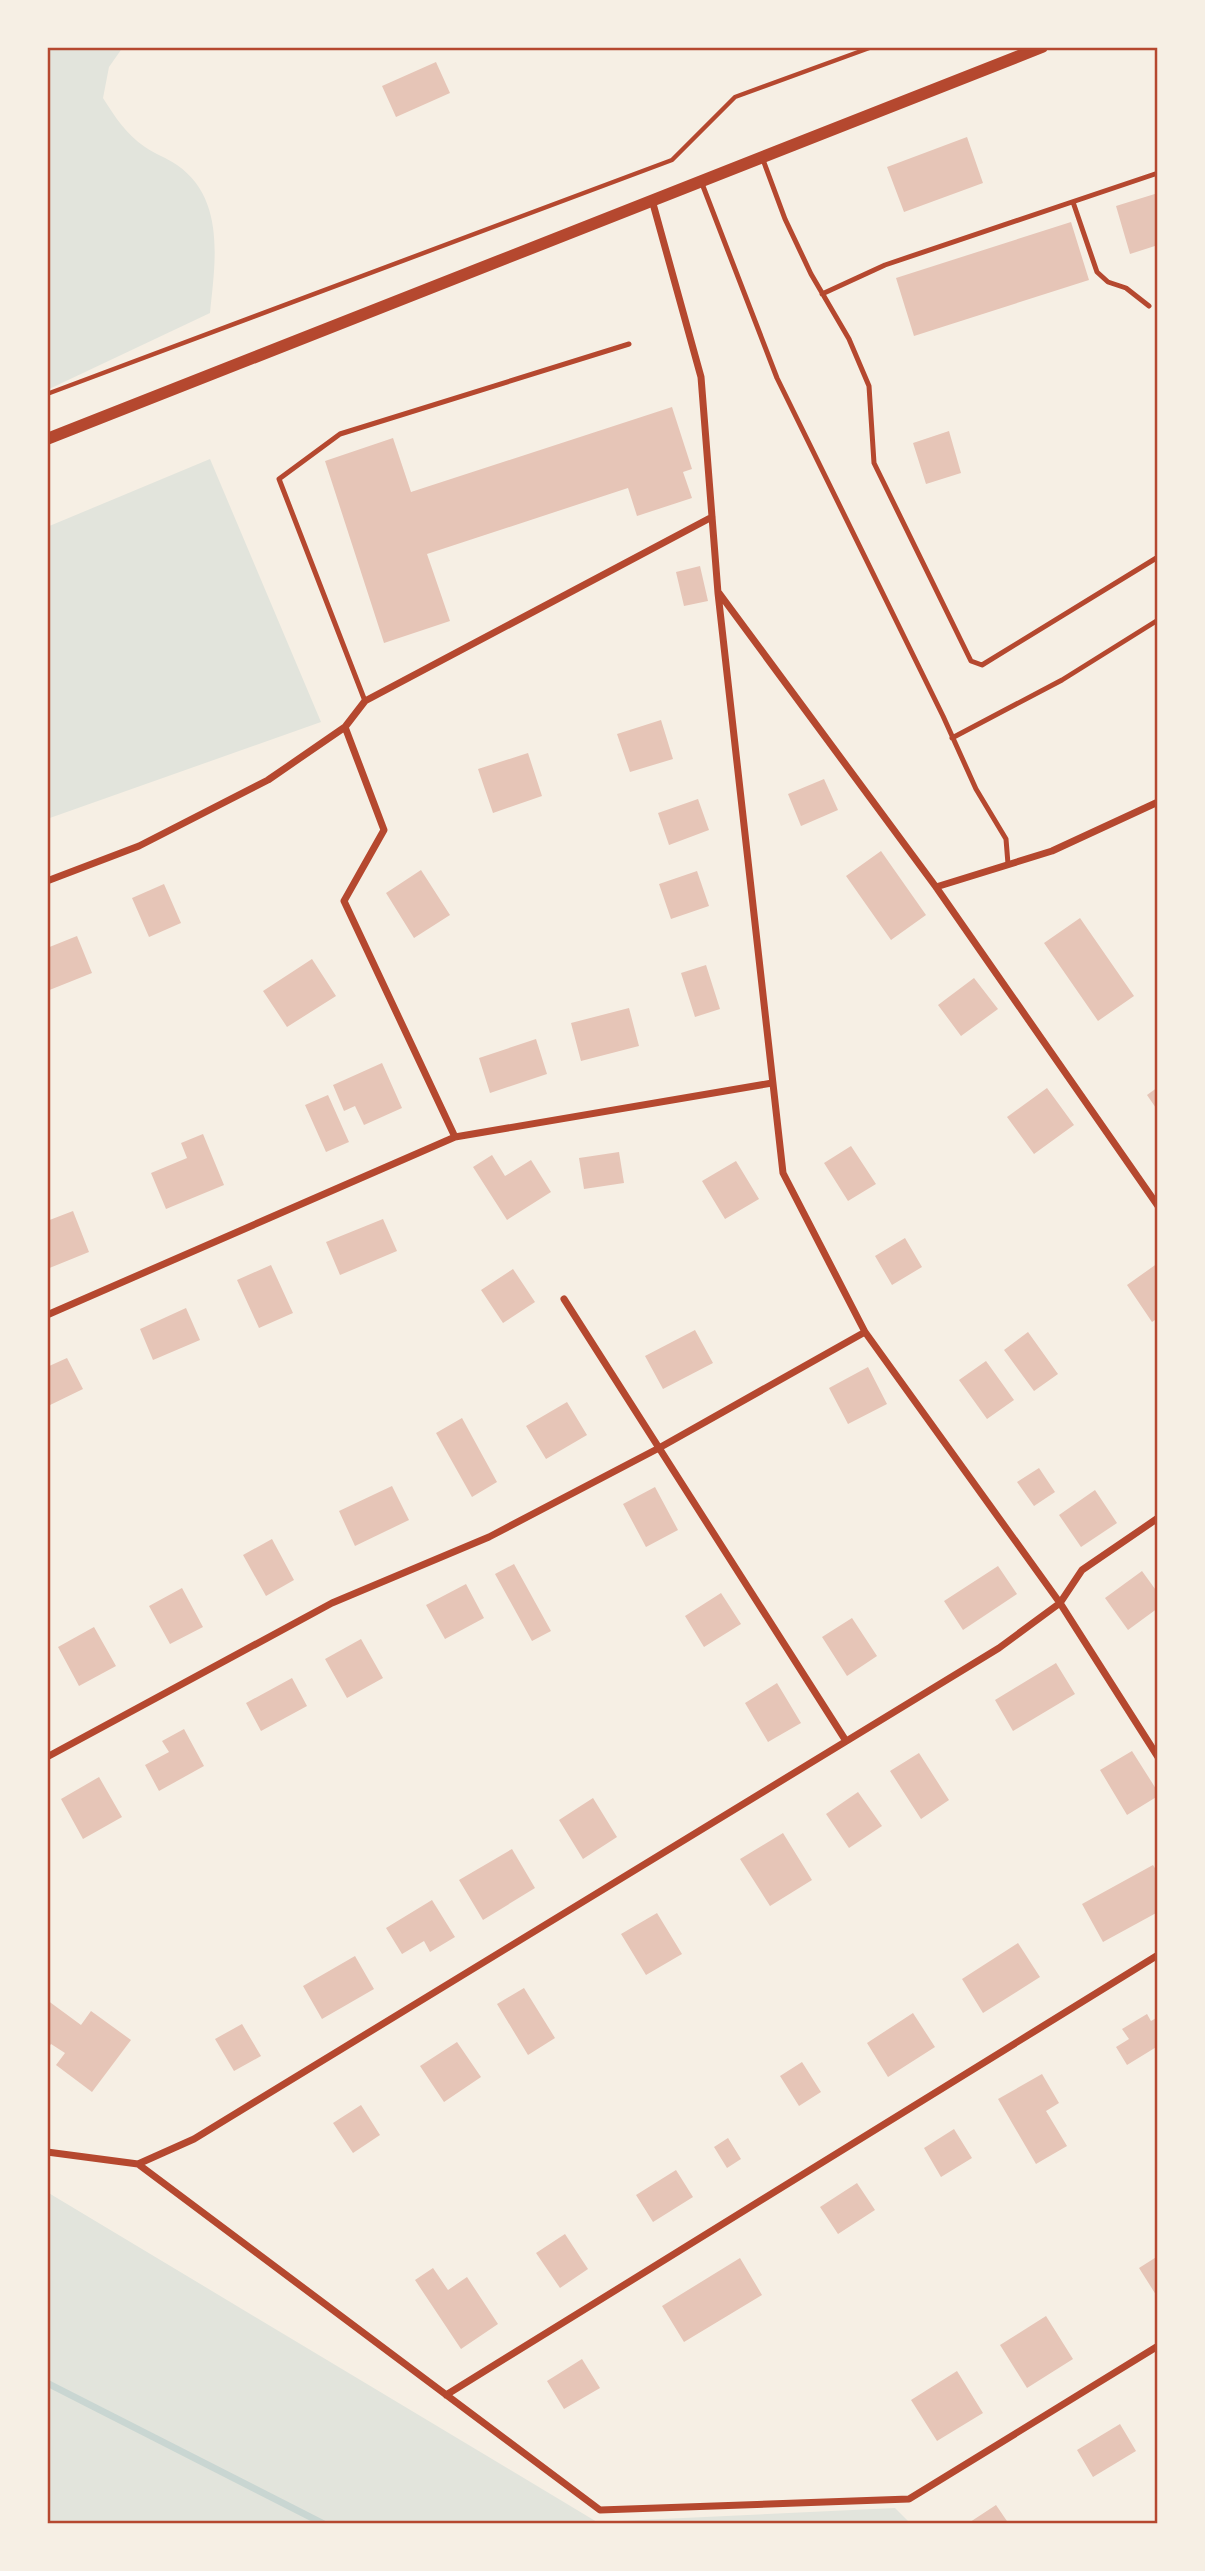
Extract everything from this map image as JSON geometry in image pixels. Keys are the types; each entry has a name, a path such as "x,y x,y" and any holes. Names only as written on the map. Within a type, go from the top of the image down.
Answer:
{"street":[{"path":"47,439 1042,47"},
{"path":"652,200 701,377 718,593 783,1172 864,1332 1060,1603 1158,1757"},
{"path":"47,881 139,846 268,780 345,727 365,701 712,517"},
{"path":"718,593 936,887 1158,1206"},
{"path":"345,727 384,830 344,901 455,1137"},
{"path":"936,887 1052,850 1158,802"},
{"path":"47,1315 455,1137 772,1083"},
{"path":"564,1299 846,1741"},
{"path":"47,1757 332,1603 489,1537 659,1448 864,1332"},
{"path":"138,2164 194,2139 999,1648 1060,1603 1082,1570 1158,1518"},
{"path":"446,2395 1158,1955"},
{"path":"47,2152 138,2164 600,2510 909,2499 1158,2346"}],"lane":[{"path":"762,157 785,219 822,294 849,339 869,386 874,463 971,662 982,665 1158,557"},
{"path":"822,294 885,265 1158,173"},
{"path":"701,181 778,378 976,789 1006,839 1008,864"},
{"path":"1073,202 1097,272 1108,282 1126,288 1149,306"},
{"path":"365,701 279,479 340,434 629,344"},
{"path":"952,738 1062,680 1158,620"}],"path":[{"path":"47,394 672,160 735,97 872,47"}],"shaded area":[{"path":"47,47 123,47 109,67 103,98 132,137 177,165 193,179 204,195 210,214 215,253 210,313 47,390"},
{"path":"210,459 321,722 47,819 47,527"},
{"path":"47,2192 597,2522 895,2508 911,2524 47,2524"}],"building":[{"path":"436,62 450,93 396,117 382,86"},
{"path":"967,137 983,183 904,212 887,167"},
{"path":"1158,193 1158,245 1130,254 1116,206"},
{"path":"1071,222 1089,280 914,336 896,278"},
{"path":"672,407 692,469 683,472 692,498 637,516 628,488 427,554 450,621 384,643 325,461 393,438 411,492"},
{"path":"949,431 961,473 926,484 913,443"},
{"path":"700,566 708,601 684,606 676,572"},
{"path":"661,720 673,759 630,772 617,734"},
{"path":"528,753 542,796 493,813 478,769"},
{"path":"824,779 838,810 801,826 788,794"},
{"path":"698,799 709,830 669,845 658,813"},
{"path":"881,851 926,915 891,940 846,876"},
{"path":"421,870 450,915 414,938 386,893"},
{"path":"697,871 709,906 671,919 659,884"},
{"path":"164,884 181,923 149,937 132,898"},
{"path":"1080,918 1134,996 1098,1021 1044,943"},
{"path":"77,936 92,973 47,991 47,948"},
{"path":"312,959 336,996 287,1027 263,991"},
{"path":"706,965 720,1009 695,1017 681,973"},
{"path":"974,978 998,1009 961,1036 938,1005"},
{"path":"629,1008 639,1046 581,1061 571,1023"},
{"path":"536,1039 547,1074 490,1093 479,1058"},
{"path":"382,1063 402,1108 364,1125 355,1106 344,1111 333,1085"},
{"path":"1158,1087 1158,1111 1147,1095"},
{"path":"1047,1088 1074,1125 1034,1154 1007,1117"},
{"path":"328,1095 349,1142 326,1152 305,1105"},
{"path":"203,1134 224,1185 166,1209 151,1173 187,1158 181,1143"},
{"path":"851,1146 876,1184 848,1201 824,1163"},
{"path":"619,1152 624,1183 584,1189 579,1158"},
{"path":"492,1155 505,1176 531,1160 551,1192 507,1220 473,1167"},
{"path":"736,1161 759,1199 725,1219 702,1181"},
{"path":"73,1211 89,1252 47,1269 47,1221"},
{"path":"383,1219 397,1251 340,1275 326,1242"},
{"path":"905,1238 922,1267 892,1285 875,1256"},
{"path":"1158,1263 1158,1318 1152,1322 1127,1285"},
{"path":"271,1265 293,1313 259,1328 237,1280"},
{"path":"513,1269 535,1302 503,1323 481,1290"},
{"path":"186,1308 200,1340 153,1360 140,1329"},
{"path":"695,1330 713,1363 663,1389 645,1356"},
{"path":"1028,1332 1058,1374 1034,1391 1004,1350"},
{"path":"67,1358 83,1389 48,1406 47,1367"},
{"path":"986,1361 1014,1400 987,1419 959,1380"},
{"path":"868,1367 887,1404 848,1424 829,1388"},
{"path":"567,1402 587,1435 546,1459 526,1426"},
{"path":"462,1418 497,1482 472,1497 436,1433"},
{"path":"1039,1468 1055,1492 1034,1506 1017,1482"},
{"path":"392,1486 409,1520 355,1546 339,1511"},
{"path":"655,1487 678,1530 646,1547 623,1504"},
{"path":"1095,1490 1117,1523 1081,1547 1059,1515"},
{"path":"272,1539 294,1580 266,1596 243,1555"},
{"path":"514,1564 551,1631 532,1641 495,1574"},
{"path":"998,1566 1017,1594 963,1630 944,1601"},
{"path":"1142,1571 1158,1593 1158,1608 1128,1630 1105,1598"},
{"path":"466,1584 484,1618 445,1639 426,1605"},
{"path":"182,1588 203,1627 170,1644 149,1606"},
{"path":"721,1593 741,1624 704,1647 685,1616"},
{"path":"852,1618 877,1656 847,1676 822,1637"},
{"path":"94,1627 116,1666 79,1686 58,1647"},
{"path":"361,1639 383,1678 347,1698 325,1659"},
{"path":"1056,1663 1075,1694 1013,1731 995,1700"},
{"path":"292,1678 307,1706 261,1731 246,1703"},
{"path":"777,1683 801,1723 768,1742 745,1703"},
{"path":"184,1729 204,1766 159,1791 145,1765 169,1752 162,1741"},
{"path":"1132,1751 1158,1796 1127,1815 1100,1770"},
{"path":"919,1753 949,1800 921,1819 890,1771"},
{"path":"99,1777 122,1817 83,1839 61,1799"},
{"path":"858,1792 882,1826 849,1848 826,1814"},
{"path":"593,1798 617,1837 583,1859 559,1820"},
{"path":"783,1833 812,1880 770,1906 740,1859"},
{"path":"512,1849 535,1888 483,1920 459,1880"},
{"path":"1153,1865 1158,1873 1158,1912 1103,1942 1082,1904"},
{"path":"432,1900 455,1937 430,1952 424,1941 402,1954 386,1928"},
{"path":"657,1913 682,1954 646,1975 621,1934"},
{"path":"1018,1943 1040,1977 983,2013 962,1979"},
{"path":"355,1956 374,1989 322,2019 303,1986"},
{"path":"524,1988 555,2038 528,2055 497,2004"},
{"path":"47,2000 81,2025 91,2011 131,2040 92,2092 56,2065 65,2053 51,2044 47,2049"},
{"path":"913,2013 935,2047 888,2077 867,2043"},
{"path":"1147,2014 1151,2021 1158,2017 1158,2046 1127,2065 1116,2047 1129,2039 1122,2029"},
{"path":"242,2024 261,2056 234,2071 215,2039"},
{"path":"457,2042 481,2077 444,2102 420,2066"},
{"path":"802,2062 821,2092 799,2106 780,2076"},
{"path":"1042,2074 1059,2103 1046,2111 1067,2146 1036,2164 998,2099"},
{"path":"361,2105 380,2135 353,2153 333,2123"},
{"path":"954,2129 972,2158 941,2177 924,2148"},
{"path":"728,2138 741,2159 727,2168 714,2147"},
{"path":"676,2170 693,2197 653,2222 636,2195"},
{"path":"857,2183 875,2210 838,2234 820,2207"},
{"path":"565,2234 588,2269 560,2288 536,2253"},
{"path":"1158,2256 1158,2298 1139,2268"},
{"path":"740,2258 762,2295 684,2342 662,2306"},
{"path":"433,2268 448,2290 467,2277 498,2324 461,2349 415,2280"},
{"path":"1046,2316 1073,2359 1027,2388 1000,2345"},
{"path":"582,2359 600,2388 564,2409 547,2381"},
{"path":"957,2371 983,2413 937,2441 911,2400"},
{"path":"1120,2424 1136,2451 1093,2477 1077,2450"},
{"path":"996,2505 1009,2524 967,2524"}],"waterway":[{"path":"47,2383 324,2524"}]}
